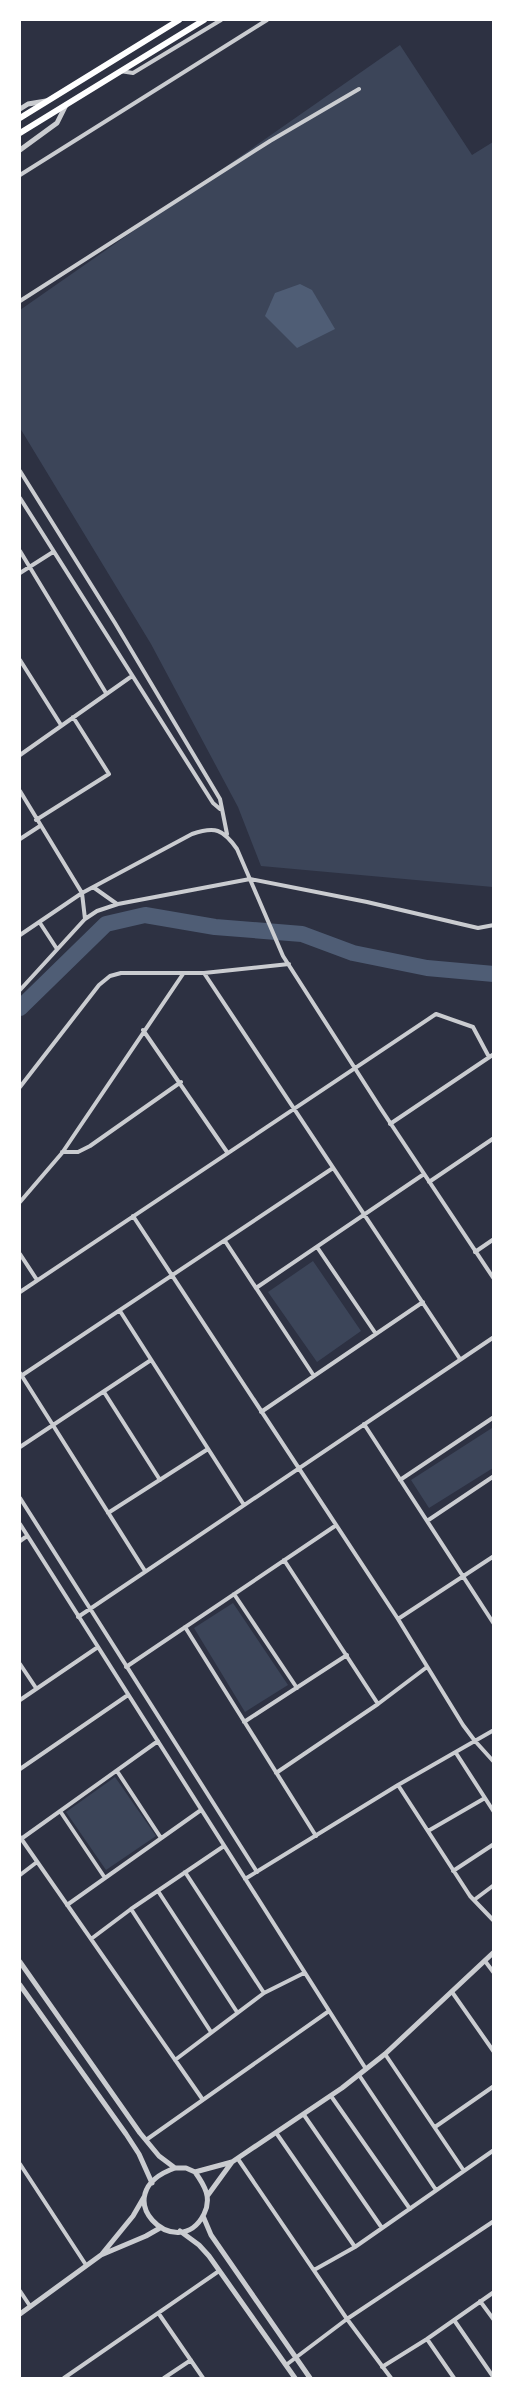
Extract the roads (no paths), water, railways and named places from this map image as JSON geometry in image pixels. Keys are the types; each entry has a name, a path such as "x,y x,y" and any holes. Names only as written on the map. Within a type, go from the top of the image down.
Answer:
{"main road":[{"path":"20,118 179,20"},
{"path":"20,133 204,20"}],"street":[{"path":"120,71 133,73 221,20"},
{"path":"20,175 267,20"},
{"path":"20,301 270,141 359,88"},
{"path":"20,109 28,104 49,100"},
{"path":"20,150 57,123 67,103"},
{"path":"20,471 127,643 220,799 227,834 237,849 284,956 390,1124 494,1280"},
{"path":"20,498 213,802 221,810"},
{"path":"20,551 106,693"},
{"path":"20,573 53,552"},
{"path":"20,660 62,725"},
{"path":"20,755 132,676"},
{"path":"36,820 109,774 73,717"},
{"path":"20,791 82,893 85,919"},
{"path":"20,839 40,826"},
{"path":"20,935 82,893 192,834 208,828 227,834"},
{"path":"20,990 85,919 97,911 118,904 250,879 367,902 478,928 494,925"},
{"path":"93,887 118,904"},
{"path":"40,923 57,948"},
{"path":"20,1087 99,985 110,976 204,973 289,964"},
{"path":"204,973 460,1359"},
{"path":"20,1202 62,1152 183,974"},
{"path":"20,1292 436,1014 472,1027 491,1055 390,1124"},
{"path":"143,1030 181,1082 227,1152"},
{"path":"62,1152 78,1152 90,1146 181,1082"},
{"path":"429,1182 494,1138"},
{"path":"145,1571 20,1374 120,1311 333,1168"},
{"path":"256,1288 424,1174"},
{"path":"133,1216 398,1619 475,1742 494,1762"},
{"path":"475,1252 494,1239"},
{"path":"225,1241 314,1376"},
{"path":"317,1247 376,1334"},
{"path":"20,1254 37,1281"},
{"path":"261,1412 423,1302"},
{"path":"120,1311 244,1505"},
{"path":"78,1617 494,1337"},
{"path":"20,1447 152,1360"},
{"path":"104,1392 160,1479"},
{"path":"400,1480 494,1417"},
{"path":"364,1424 494,1624"},
{"path":"108,1513 208,1449"},
{"path":"427,1521 494,1476"},
{"path":"20,1498 257,1872"},
{"path":"20,1524 366,2069"},
{"path":"126,1667 335,1526"},
{"path":"20,1541 27,1536"},
{"path":"398,1619 494,1556"},
{"path":"284,1560 378,1704"},
{"path":"234,1594 297,1688"},
{"path":"185,1627 316,1836"},
{"path":"20,1700 98,1647"},
{"path":"244,1722 347,1655"},
{"path":"20,1664 36,1688"},
{"path":"276,1773 378,1704 427,1667"},
{"path":"20,1769 128,1695"},
{"path":"245,1879 398,1785 494,1730"},
{"path":"158,1742 20,1838 203,2100"},
{"path":"456,1753 494,1812"},
{"path":"117,1771 161,1838"},
{"path":"398,1785 453,1871 474,1900 494,1921"},
{"path":"428,1831 485,1798"},
{"path":"67,1905 201,1810"},
{"path":"60,1811 105,1878"},
{"path":"453,1871 494,1844"},
{"path":"91,1939 224,1846"},
{"path":"20,1875 37,1862"},
{"path":"185,1872 264,1993"},
{"path":"474,1900 494,1885"},
{"path":"158,1891 237,2012"},
{"path":"131,1909 211,2031"},
{"path":"195,2172 238,2159 331,2096 385,2054 494,1952"},
{"path":"485,1960 494,1973"},
{"path":"20,1962 146,2140 159,2156 175,2168"},
{"path":"175,2060 264,1993 304,1973"},
{"path":"20,1984 126,2134 139,2154 152,2183"},
{"path":"452,1992 494,2052"},
{"path":"146,2140 329,2011"},
{"path":"385,2054 464,2171"},
{"path":"359,2075 436,2190"},
{"path":"435,2127 494,2086"},
{"path":"331,2096 410,2208"},
{"path":"304,2115 382,2228"},
{"path":"277,2134 355,2247"},
{"path":"314,2270 355,2247 494,2150"},
{"path":"238,2159 391,2379"},
{"path":"180,2231 198,2223 203,2216 208,2195 232,2162"},
{"path":"20,2164 86,2265"},
{"path":"101,2255 130,2221 147,2188 163,2172 175,2168 186,2168 195,2172 208,2195"},
{"path":"144,2197 148,2217 160,2228"},
{"path":"203,2216 211,2235 310,2379"},
{"path":"286,2365 348,2319 494,2221"},
{"path":"20,2314 101,2255 160,2228 180,2231 199,2245 220,2270 295,2379"},
{"path":"64,2379 220,2270"},
{"path":"20,2291 30,2307"},
{"path":"382,2367 494,2292"},
{"path":"480,2301 494,2320"},
{"path":"159,2313 204,2379"},
{"path":"454,2320 494,2378"},
{"path":"427,2339 454,2379"},
{"path":"164,2379 191,2360"}],"waterway":[{"path":"20,1008 106,924 145,915 215,927 302,934 353,953 427,968 494,974"}]}
